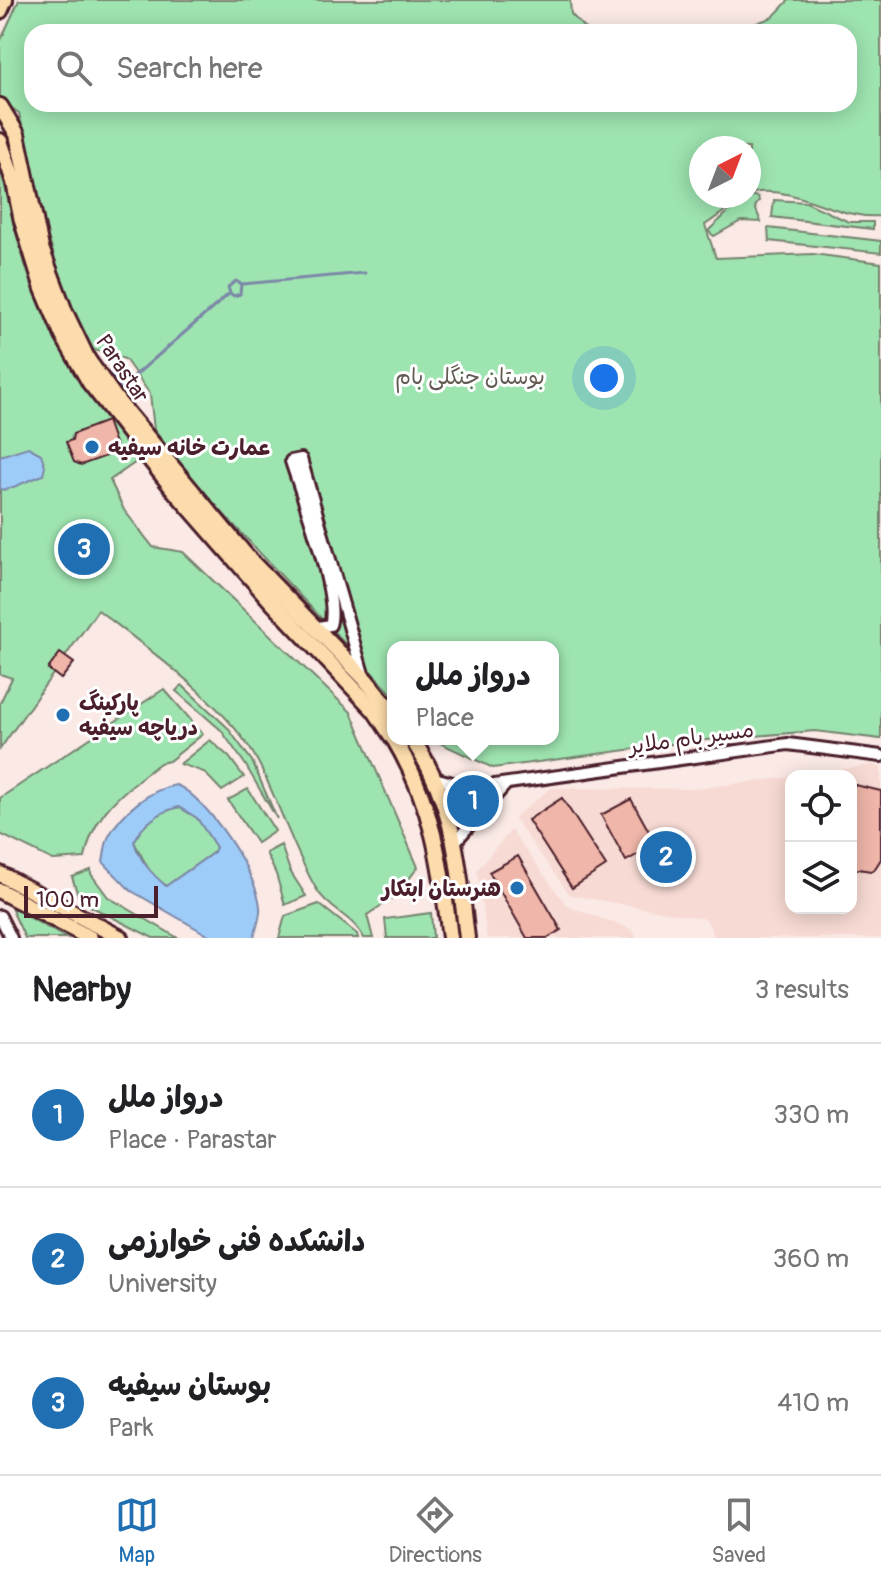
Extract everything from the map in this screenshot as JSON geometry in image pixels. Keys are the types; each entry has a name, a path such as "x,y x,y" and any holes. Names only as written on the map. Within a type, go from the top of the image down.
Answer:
{"main road":[{"path":"0,11 5,0"},
{"name":"Parastar","path":"0,106 17,134 41,248 65,312 88,360 118,402 248,558 387,706"},
{"name":"Parastar","path":"0,141 43,289 63,336 90,383 206,527 365,700 387,730"},
{"name":"Parastar","path":"397,745 413,774 432,824 450,938"},
{"path":"415,745 448,809 467,938"},
{"path":"0,874 121,938"},
{"path":"0,891 90,938"}],"street":[{"path":"313,628 330,625 333,617 308,511 291,461 301,459 365,679"},
{"name":"مسیر بام ملایر","path":"434,778 460,785 507,783 788,744 881,756"},
{"path":"455,842 507,783"},
{"path":"0,916 11,938"}],"shaded area":[{"path":"873,765 881,768 881,938 715,938 706,919 570,895 514,818 551,788 691,789 785,778 785,914 857,914 857,770 838,770"},
{"name":"هنرستان ابتکار","path":"511,830 567,906 631,929 637,938 487,938 477,870"}],"green space":[{"name":"بوستان جنگلی بام","path":"19,0 570,0 571,14 580,24 24,24 24,112 857,112 857,24 754,24 773,17 789,0 881,0 881,216 850,213 790,195 761,192 761,136 689,136 689,208 729,208 705,225 716,258 813,254 881,263 881,739 815,731 694,741 493,768 444,745 559,745 559,641 387,641 387,689 202,491 154,430 150,394 125,359 90,349 66,294 42,218 19,113 0,100 0,42"},
{"path":"0,165 22,255 41,308 76,372 132,450 136,462 110,480 124,510 153,547 183,552 351,712 418,867 396,896 367,915 373,938 364,938 354,924 317,890 258,762 228,720 163,660 98,610 0,749 0,703 12,678 0,674"},
{"path":"774,200 806,202 849,222 873,222 873,229 772,217"},
{"path":"734,208 755,208 761,222 741,221 714,236 708,231"},
{"path":"768,228 881,241 881,253 769,241"},
{"path":"182,685 227,727 252,761 277,819 221,730 176,691"},
{"path":"164,689 203,734 169,761 160,763 112,803 95,828 85,858 53,860 0,834 0,798"},
{"path":"210,740 229,757 244,777 222,791 204,772 180,764"},
{"path":"248,789 275,831 257,843 228,800"},
{"path":"179,807 197,818 216,847 214,852 166,886 150,872 134,842 152,819"},
{"path":"281,845 290,871 306,896 285,905 266,853"},
{"path":"91,870 108,897 178,938 153,938 80,901 72,877"},
{"path":"319,904 358,938 279,938 285,916"},
{"path":"12,908 66,938 25,938"},
{"path":"431,913 433,938 387,938 385,919"}],"water":[{"path":"114,364 121,367 119,377 128,376 133,383 130,384 132,390 136,390 139,398 128,399 111,376"},
{"path":"28,447 41,454 45,466 43,475 6,490 0,489 0,456"},
{"path":"176,785 202,804 240,857 257,893 260,907 254,938 213,938 130,890 103,862 114,827 137,803","holes":["179,807 197,818 216,847 214,852 166,886 139,855 134,842 137,835 159,815"]}],"building":[{"name":"عمارت خانه سیفیه","path":"107,421 118,452 81,465 74,462 66,442 72,440 73,434"},
{"path":"60,653 74,663 61,679 48,669"},
{"path":"857,785 881,791 881,859 874,870 858,869"},
{"path":"562,798 606,866 572,888 528,820"},
{"path":"631,799 656,844 626,861 601,815"},
{"path":"518,856 561,930 547,938 527,938 489,872"}],"waterway":[{"path":"242,284 365,273"},
{"path":"131,379 230,293 234,296 240,294 241,284 236,281 228,287 230,293"}],"place":[{"name":"عمارت خانه سیفیه","path":"92,447"},
{"name":"بوستان سیفیه","path":"84,549"},
{"name":"پارکینگ دریاچه سیفیه","path":"63,715"},
{"name":"درواز ملل","path":"473,801"},
{"name":"دانشکده فنی خوارزمی","path":"666,857"},
{"name":"هنرستان ابتکار","path":"517,888"}]}
